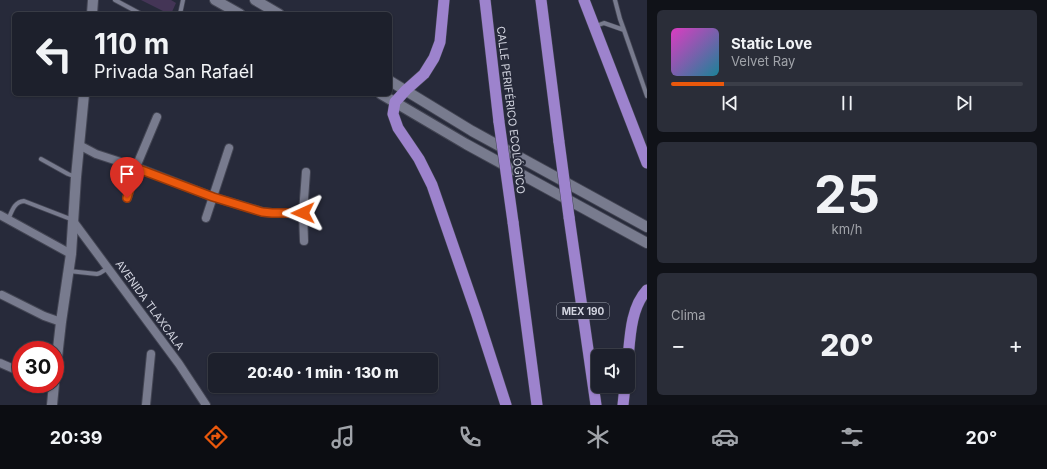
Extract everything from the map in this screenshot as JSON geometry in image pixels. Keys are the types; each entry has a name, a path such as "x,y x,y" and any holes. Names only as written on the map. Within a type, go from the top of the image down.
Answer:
{"highway":[{"path":"444,0 440,42 434,58 424,74 395,102 393,114 398,128 419,159 432,185 477,315 506,405"},
{"name":"CALLE PERIFÉRICO ECOLÓGICO","path":"485,0 499,122 538,405"},
{"name":"MEX 190","path":"540,0 596,405"},
{"path":"584,0 647,163"},
{"path":"629,349 636,308 647,290"},
{"path":"623,405 624,393"}],"main road":[{"path":"92,12 93,0"},
{"path":"215,0 236,12"},
{"path":"262,4 276,12"},
{"path":"392,81 472,130 647,227"},
{"path":"59,341 71,254 76,177 84,96"},
{"path":"384,96 466,144 647,243"},
{"path":"52,405 53,393"}],"street":[{"path":"127,198 136,168 157,116"},
{"path":"79,145 96,154 213,197 272,213 303,213"},
{"path":"206,218 229,148"},
{"path":"304,241 303,213 306,172"},
{"path":"0,215 71,254"},
{"name":"AVENIDA TLAXCALA","path":"73,221 179,364 206,405"},
{"path":"2,295 44,316 61,322"},
{"path":"146,405 151,354"},
{"path":"0,363 12,368"}],"lane":[{"path":"115,0 137,12"},
{"path":"180,12 183,0"},
{"path":"615,0 647,96"},
{"path":"594,27 604,23 624,30"},
{"path":"41,159 76,177"},
{"path":"8,220 16,204 20,201 24,201 73,221"},
{"path":"68,271 100,274 108,268"}],"building":[{"path":"141,0 171,0 176,3 172,12 165,12"}],"route":[{"path":"127,198 136,168 213,197 262,212 303,213"}]}
